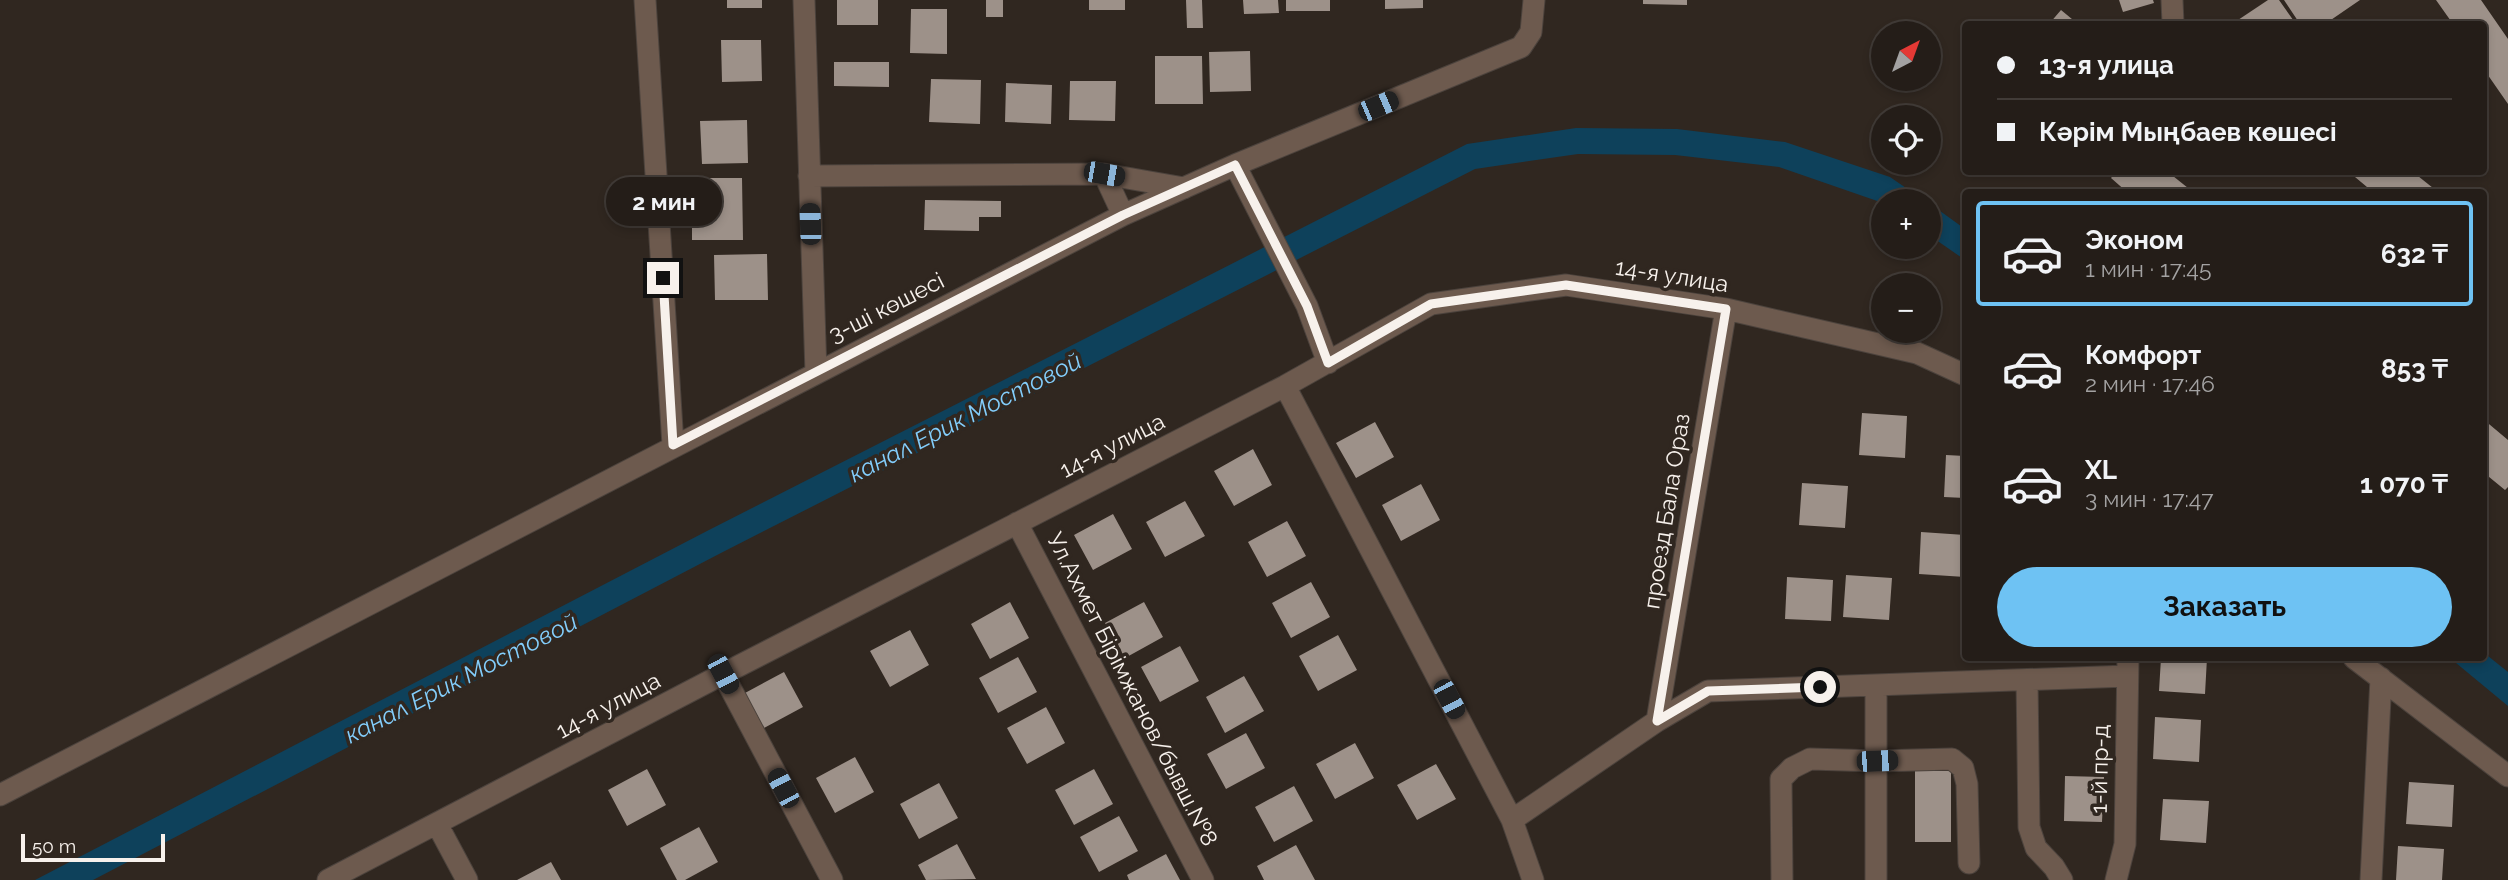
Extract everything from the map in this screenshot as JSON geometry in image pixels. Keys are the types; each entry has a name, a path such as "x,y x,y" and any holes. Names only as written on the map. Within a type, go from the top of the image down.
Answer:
{"street":[{"path":"645,0 673,445"},
{"path":"804,0 816,373"},
{"name":"3-ші көшесі","path":"0,795 673,445 1123,215 1235,165 1521,47 1531,32 1534,0"},
{"path":"2172,0 2173,21"},
{"path":"1235,165 1307,306 1328,363"},
{"path":"809,176 1104,174 1184,188"},
{"path":"1104,174 1123,215"},
{"name":"14-я улица","path":"328,880 1285,386 1431,304 1566,285 1726,309 1917,353 1962,374"},
{"name":"проезд Бала Ораз","path":"1657,721 1726,309"},
{"path":"1285,386 1512,820 1533,880"},
{"name":"Ул.Ахмет Бірімжанов/бывш.№8","path":"1017,523 1203,880"},
{"path":"2358,661 2508,776"},
{"path":"1512,820 1657,721 1708,691 2027,680 2127,667"},
{"name":"1-й пр-д","path":"2116,880 2125,844 2127,667"},
{"path":"723,674 832,880"},
{"path":"2371,880 2381,678"},
{"path":"2027,680 2029,827 2036,848 2062,880"},
{"path":"1876,685 1876,880"},
{"path":"1782,880 1781,779 1792,768 1810,759 1952,759 1963,768 1967,784 1969,863"},
{"path":"437,824 467,880"}],"water":[{"name":"канал Ерик Мостовой","path":"1576,128 1677,129 1785,142 1871,171 1871,175 1890,177 1908,189 1871,189 1871,199 1779,167 1675,155 1578,154 1475,169 719,554 93,880 35,880 707,531 1467,144"},
{"path":"1941,212 1962,227 1962,258 1941,243"},
{"path":"2487,655 2508,672 2508,706 2454,661 2487,661"}],"building":[{"path":"727,0 762,0 762,8 727,8"},
{"path":"837,0 878,0 878,25 837,25"},
{"path":"986,0 1003,0 1003,17 986,17"},
{"path":"1089,0 1125,0 1125,10 1089,10"},
{"path":"1186,0 1202,0 1203,28 1187,28"},
{"path":"1243,0 1278,0 1279,13 1244,14"},
{"path":"1286,0 1330,0 1330,11 1286,11"},
{"path":"1385,0 1423,0 1423,8 1385,9"},
{"path":"1643,0 1687,0 1687,5 1643,4"},
{"path":"2119,0 2153,0 2154,3 2123,12"},
{"path":"2268,0 2279,0 2294,21 2236,21"},
{"path":"2284,0 2360,0 2329,21 2298,21"},
{"path":"2436,0 2481,0 2508,39 2508,104 2487,74 2487,21 2451,21"},
{"path":"911,9 947,9 947,54 910,53"},
{"path":"2061,10 2074,21 2052,21"},
{"path":"721,40 761,40 762,81 722,82"},
{"path":"1250,51 1251,91 1210,92 1209,52"},
{"path":"1155,56 1202,56 1203,104 1155,104"},
{"path":"834,62 889,62 889,87 834,86"},
{"path":"931,79 981,80 980,124 929,122"},
{"path":"1070,81 1116,81 1115,121 1069,120"},
{"path":"1006,83 1052,85 1051,124 1005,122"},
{"path":"747,120 748,163 702,164 700,121"},
{"path":"2114,175 2172,175 2189,189 2124,189 2111,178"},
{"path":"2353,175 2417,175 2434,189 2369,189"},
{"path":"704,178 742,178 743,240 692,240 692,221 704,221"},
{"path":"925,200 1001,201 1001,217 979,217 979,231 924,230"},
{"path":"767,254 768,300 715,300 714,255"},
{"path":"1862,413 1907,416 1905,458 1859,455"},
{"path":"1375,422 1394,457 1356,478 1336,443"},
{"path":"2487,422 2508,440 2508,487 2505,490 2487,475"},
{"path":"1253,449 1272,485 1234,506 1214,471"},
{"path":"1946,455 1962,456 1962,498 1944,497"},
{"path":"1802,483 1848,486 1845,528 1799,525"},
{"path":"1421,484 1440,520 1401,541 1382,505"},
{"path":"1185,501 1205,536 1165,557 1146,522"},
{"path":"1113,514 1132,549 1093,570 1074,535"},
{"path":"1287,521 1306,556 1267,577 1248,542"},
{"path":"1921,532 1962,535 1962,577 1919,574"},
{"path":"1846,575 1892,578 1889,620 1843,617"},
{"path":"1787,577 1833,580 1831,621 1785,619"},
{"path":"1311,582 1330,617 1291,638 1272,603"},
{"path":"1010,602 1029,638 990,659 971,624"},
{"path":"1144,602 1163,637 1125,658 1105,623"},
{"path":"910,630 929,665 890,687 870,651"},
{"path":"1338,635 1357,670 1318,691 1299,656"},
{"path":"1180,646 1199,681 1160,702 1141,667"},
{"path":"1018,657 1037,692 998,713 979,678"},
{"path":"2161,661 2207,661 2205,694 2159,691"},
{"path":"784,672 803,707 764,728 745,693"},
{"path":"1244,676 1264,711 1225,733 1206,697"},
{"path":"1046,707 1065,743 1027,764 1007,728"},
{"path":"2155,717 2201,720 2199,762 2153,759"},
{"path":"1246,733 1265,768 1226,789 1207,754"},
{"path":"1355,743 1374,778 1335,799 1316,764"},
{"path":"855,757 874,792 835,813 816,778"},
{"path":"1436,764 1456,799 1417,820 1397,785"},
{"path":"647,769 666,805 627,826 608,790"},
{"path":"1094,769 1113,804 1074,825 1055,790"},
{"path":"1915,771 1951,771 1951,842 1915,842"},
{"path":"2065,776 2104,777 2102,822 2064,821"},
{"path":"2409,782 2454,785 2452,827 2406,824"},
{"path":"939,783 958,818 919,839 900,804"},
{"path":"1294,786 1313,821 1274,842 1255,807"},
{"path":"2163,799 2209,801 2206,843 2160,840"},
{"path":"1119,816 1138,851 1099,872 1080,837"},
{"path":"699,827 718,862 685,880 677,880 660,848"},
{"path":"957,844 976,879 926,880 918,865"},
{"path":"1296,845 1315,880 1264,880 1257,866"},
{"path":"2398,846 2444,849 2442,880 2396,880"},
{"path":"1166,854 1180,880 1129,880 1127,875"},
{"path":"551,862 561,880 517,880"}],"route":[{"path":"663,278 673,445 1123,215 1235,165 1307,306 1328,363 1431,304 1566,285 1726,309 1657,721 1708,691 1820,687"}]}
